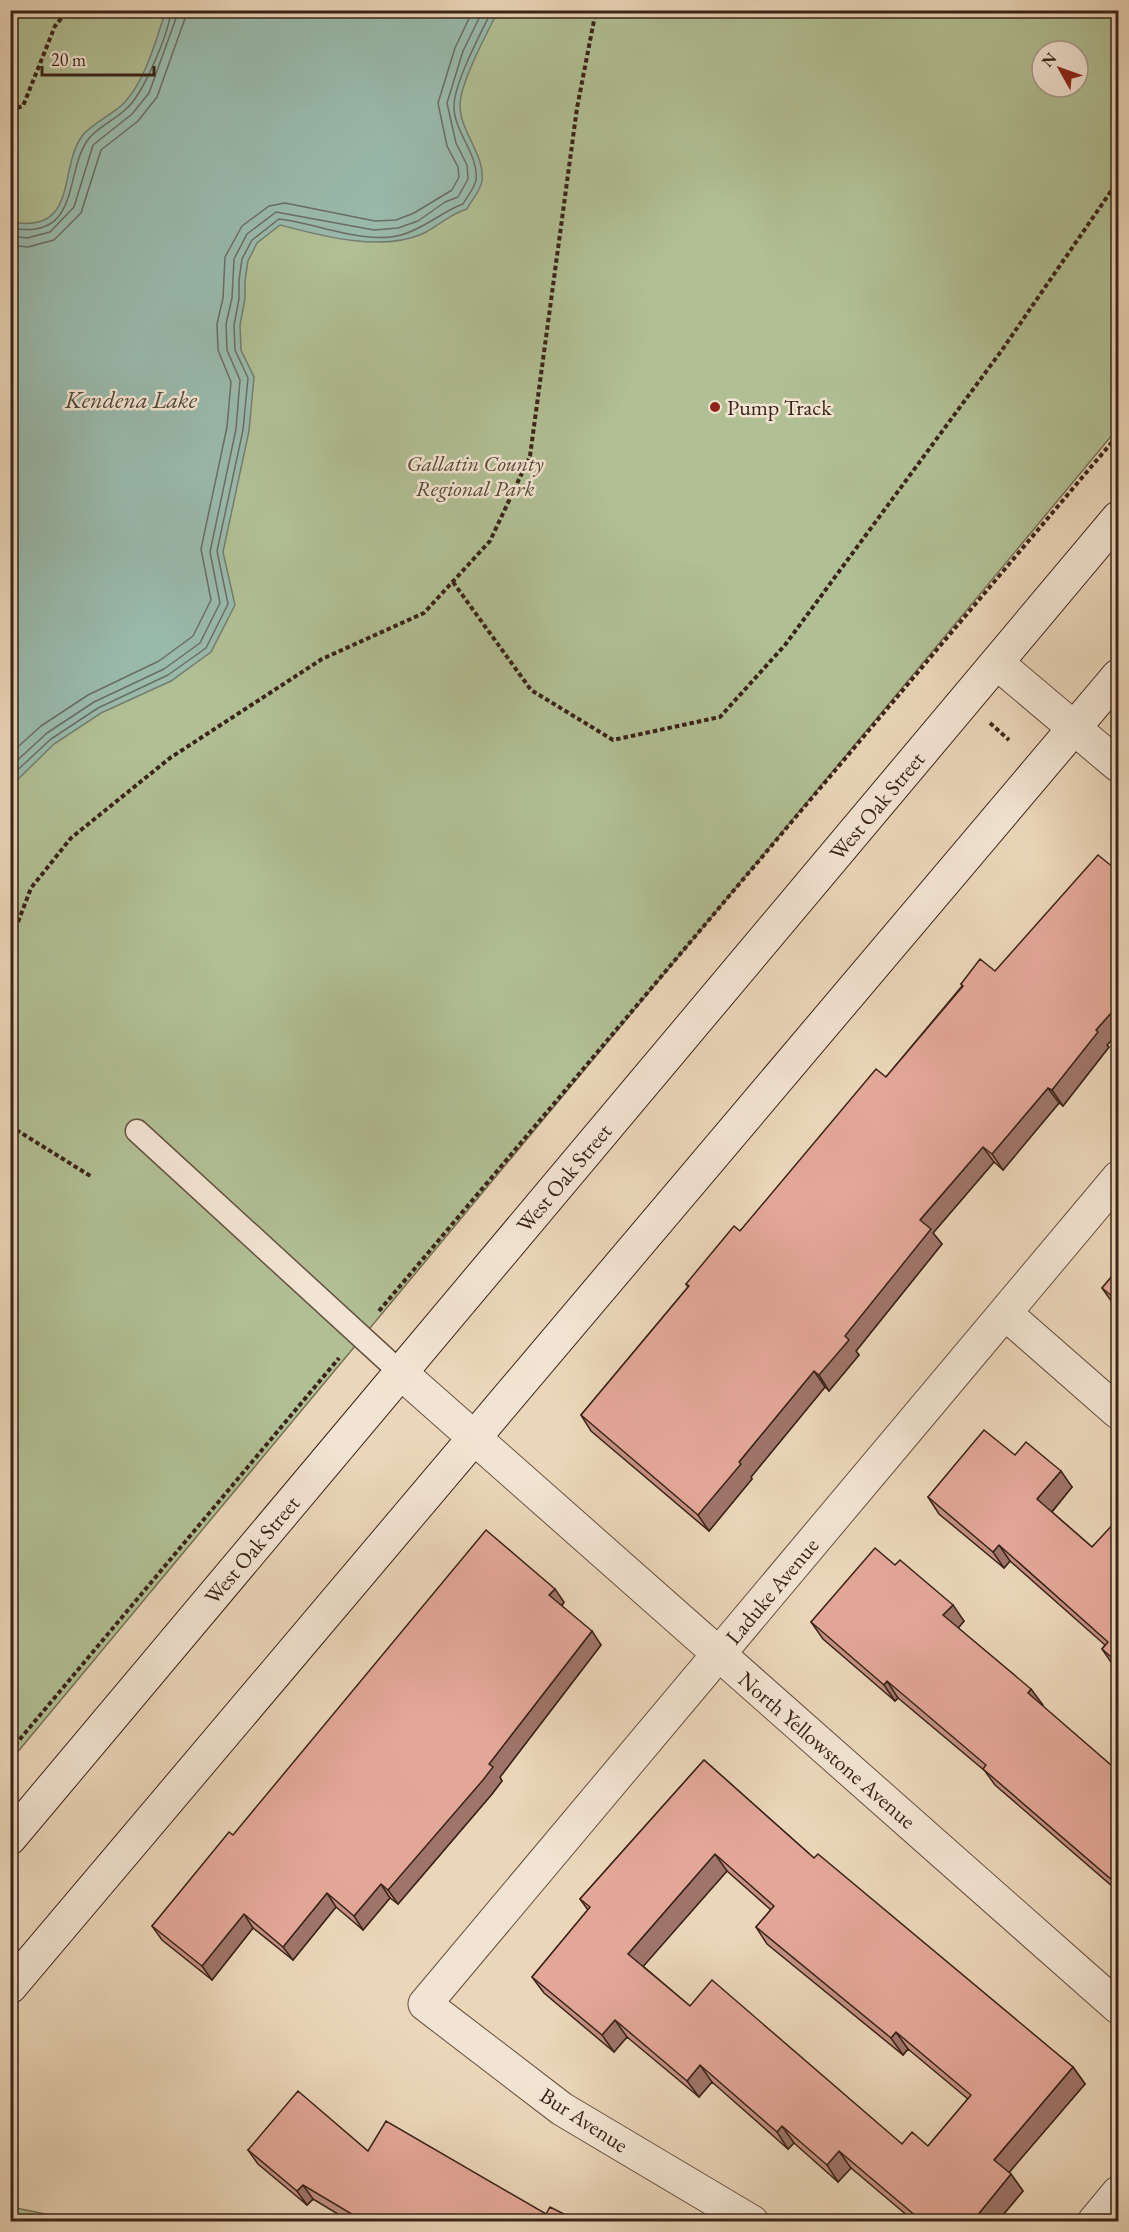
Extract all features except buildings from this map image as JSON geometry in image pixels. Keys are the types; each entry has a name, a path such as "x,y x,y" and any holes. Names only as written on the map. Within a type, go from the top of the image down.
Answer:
{"main road":[{"name":"West Oak Street","path":"10,1838 1119,518"},
{"path":"997,663 1119,765"},
{"path":"10,1987 1119,676"},
{"name":"Laduke Avenue","path":"425,2004 1119,1178"},
{"path":"1005,1313 1119,1412"},
{"name":"North Yellowstone Avenue","path":"401,1372 473,1439 1119,2007"},
{"name":"Bur Avenue","path":"425,2004 562,2109 687,2186 752,2222"},
{"path":"1094,2222 1119,2193"}],"lane":[{"path":"137,1131 401,1372"}],"path":[{"path":"10,110 23,106 55,26 68,10"},
{"path":"10,943 32,888 71,838 170,758 322,659 424,613 490,541 530,456 578,108 596,10"},
{"path":"453,582 531,690 613,740 720,717 785,645 1002,350 1119,182"},
{"path":"10,1751 359,1334 1119,435"},
{"path":"987,721 1010,740"},
{"path":"10,1126 92,1177"}],"green space":[{"name":"Gallatin County Regional Park","path":"11,11 1118,11 1118,428 11,1760"},
{"path":"11,2207 80,2221 11,2221"}],"water":[{"name":"Kendena Lake","path":"166,11 498,11 469,71 460,105 464,124 480,162 482,181 467,209 422,234 406,239 388,242 351,240 280,225 257,243 248,261 240,325 241,350 254,377 249,431 223,552 235,605 211,652 171,681 101,713 54,744 11,786 11,222 33,223 47,218 57,209 63,196 75,150 82,136 120,107 133,92 150,58"}],"place":[{"name":"Pump Track","path":"715,407"}]}
